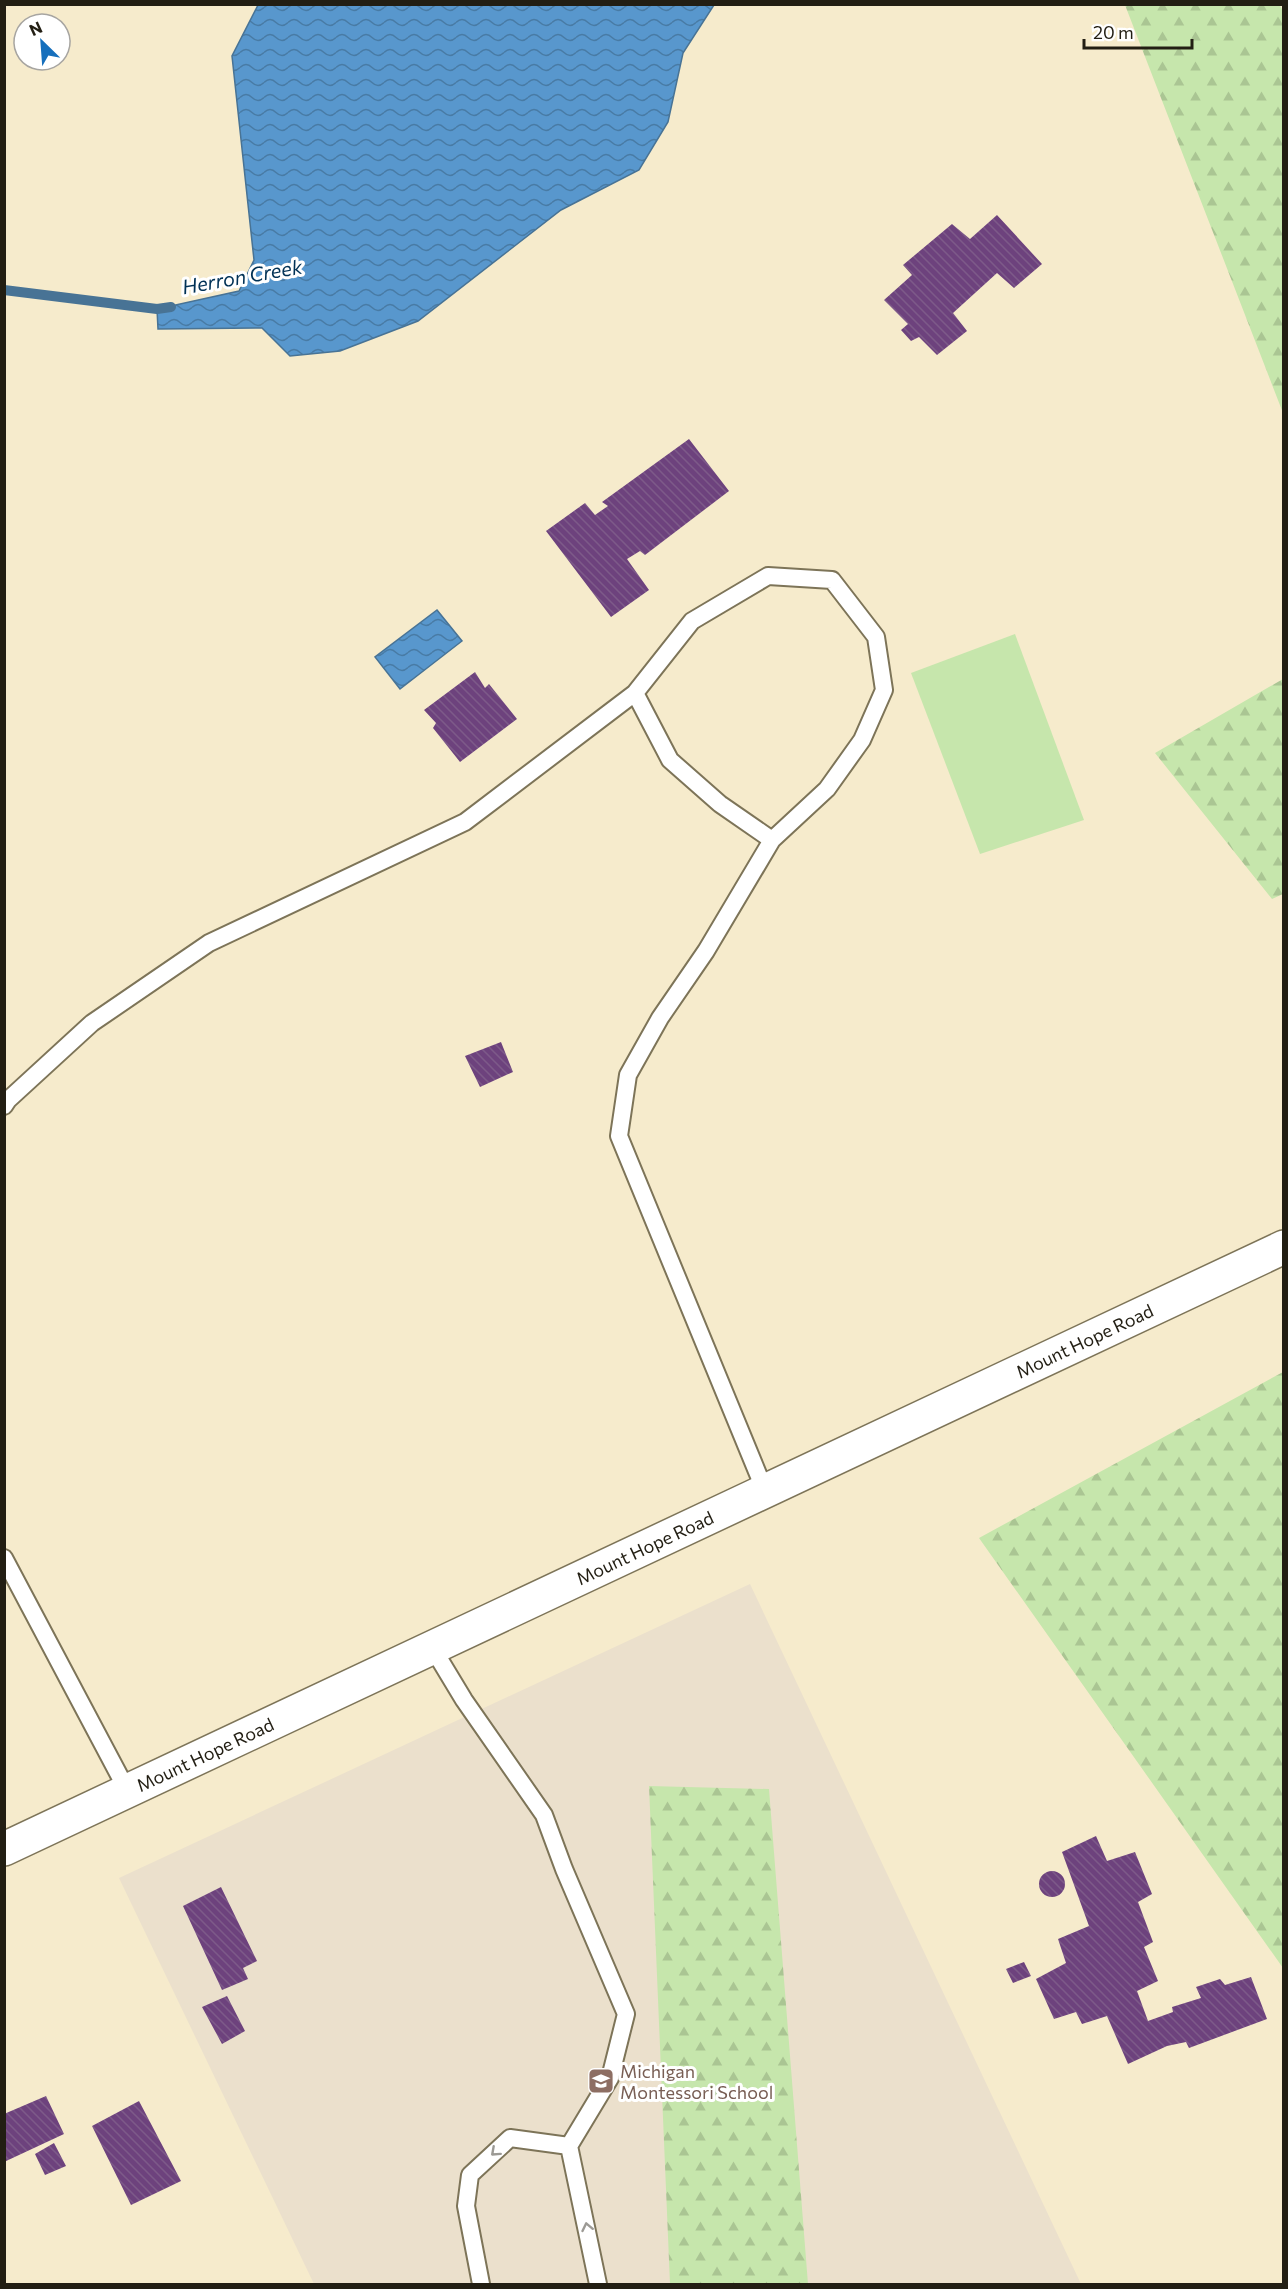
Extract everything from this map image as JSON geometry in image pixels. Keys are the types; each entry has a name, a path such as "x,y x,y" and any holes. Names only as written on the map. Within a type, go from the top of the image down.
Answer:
{"street":[{"name":"Mount Hope Road","path":"4,1849 1284,1247"}],"lane":[{"path":"4,1106 92,1023 209,943 465,822 635,693 692,621 768,576 832,580 876,637 884,690 862,740 826,789 772,840 706,951 660,1018 628,1075 619,1136 765,1491"},
{"path":"635,693 670,760 720,804 772,840"},
{"path":"4,1558 127,1790"},
{"path":"432,1647 464,1700 544,1815 564,1869 626,2014 610,2078 569,2146 598,2284"},
{"path":"481,2284 466,2206 470,2175 510,2138 569,2146"}],"shaded area":[{"name":"Michigan Montessori School","path":"750,1584 1081,2284 314,2284 119,1878"}],"green space":[{"path":"1279,4 1283,11 1283,413 1125,5"},
{"path":"1015,634 1084,820 980,854 911,673"},
{"path":"1283,679 1283,894 1272,899 1155,753"},
{"path":"1283,1372 1283,1968 979,1538"},
{"path":"649,1786 769,1789 808,2284 670,2284"}],"water":[{"path":"258,4 714,5 683,53 668,122 639,170 561,210 418,321 340,351 290,356 262,328 158,329 157,309 239,291 254,260 232,56"},
{"path":"437,610 462,641 400,689 375,657"}],"building":[{"path":"997,215 1042,264 1014,288 997,273 953,313 967,331 937,355 919,337 911,341 901,330 908,324 884,300 912,275 903,265 952,224 970,239"},
{"path":"689,439 729,491 645,555 640,551 627,559 649,590 611,617 546,531 585,503 595,515 608,506 602,502"},
{"path":"475,672 485,688 489,684 517,719 460,762 433,728 436,723 424,710"},
{"path":"501,1042 513,1072 480,1087 465,1056"},
{"path":"1096,1836 1107,1861 1135,1852 1152,1894 1138,1902 1153,1942 1144,1947 1158,1981 1137,1991 1148,2021 1173,2012 1172,2007 1201,1998 1196,1987 1220,1979 1225,1985 1251,1977 1267,2019 1189,2048 1186,2042 1167,2046 1128,2064 1107,2016 1082,2024 1076,2012 1054,2019 1036,1979 1066,1963 1058,1939 1089,1926 1062,1852"},
{"path":"1052,1871 1061,1875 1065,1884 1061,1893 1052,1897 1043,1893 1039,1884 1043,1875"},
{"path":"221,1887 257,1961 243,1968 248,1979 222,1990 183,1906"},
{"path":"1024,1962 1031,1976 1013,1983 1006,1969"},
{"path":"227,1996 245,2031 222,2044 202,2007"},
{"path":"46,2096 64,2134 4,2162 4,2114"},
{"path":"139,2101 181,2181 131,2205 92,2126"},
{"path":"54,2143 66,2166 45,2175 35,2154"}],"waterway":[{"name":"Herron Creek","path":"4,290 157,309 171,307"}],"place":[{"name":"Michigan Montessori School","path":"601,2081"}]}
